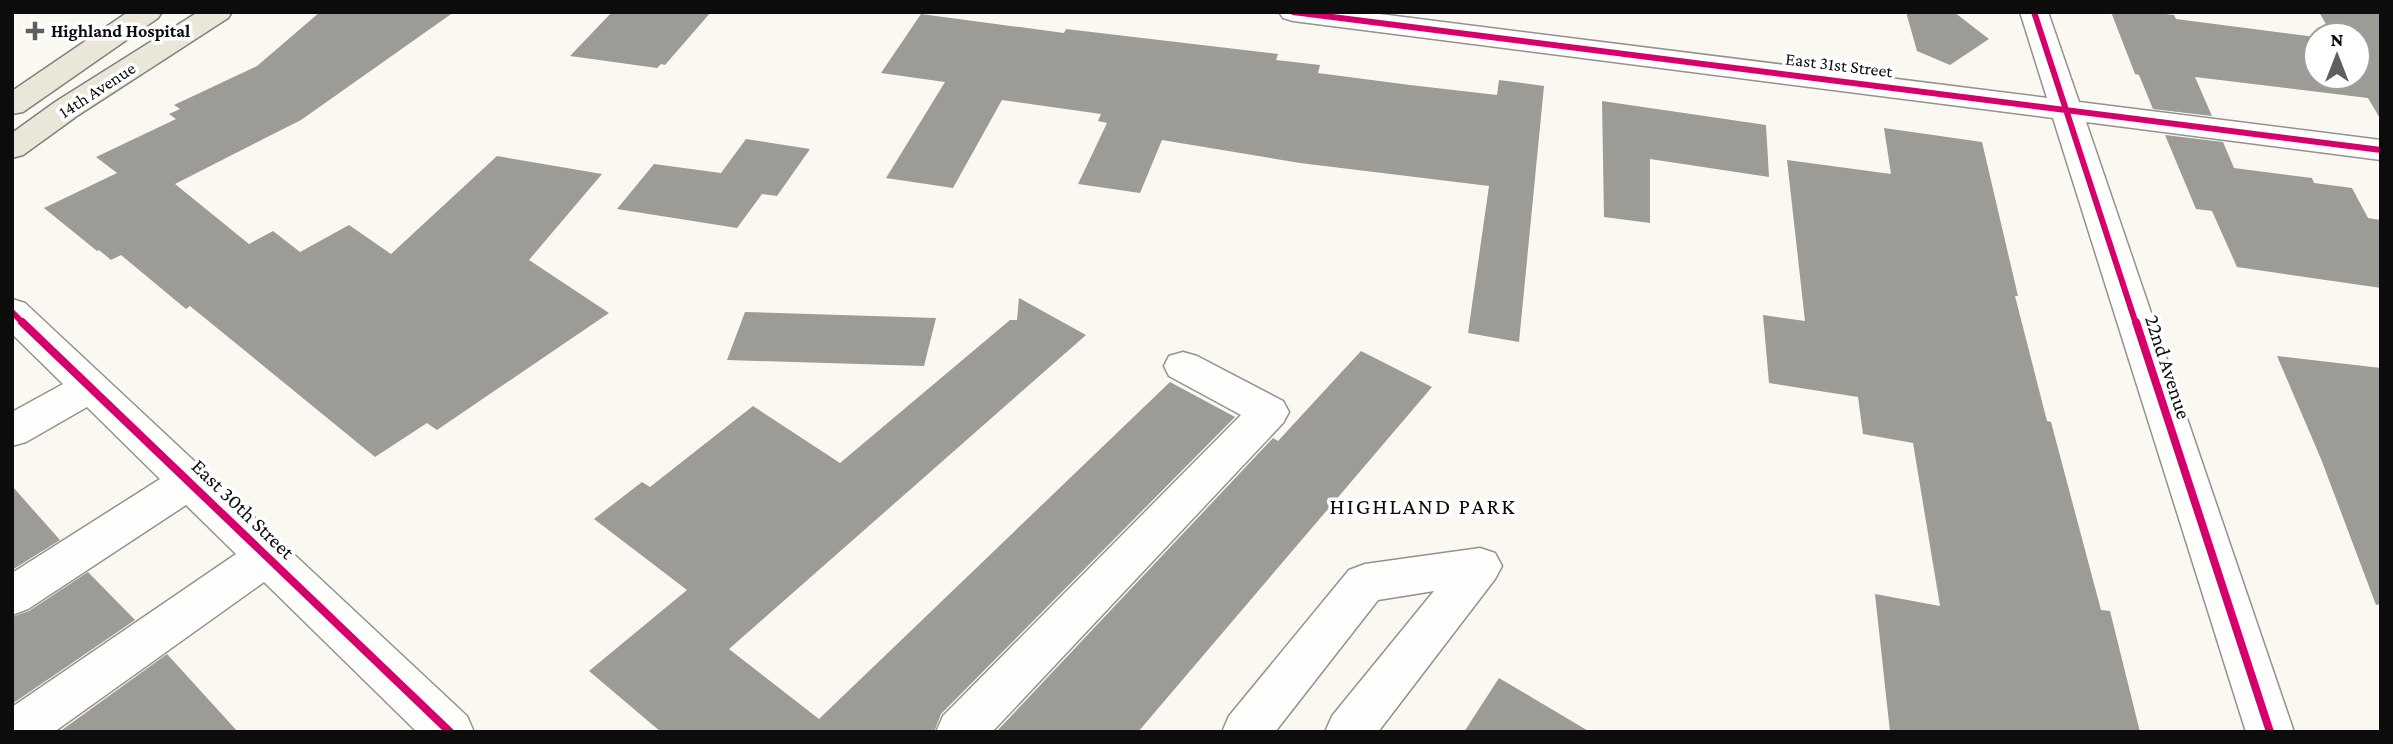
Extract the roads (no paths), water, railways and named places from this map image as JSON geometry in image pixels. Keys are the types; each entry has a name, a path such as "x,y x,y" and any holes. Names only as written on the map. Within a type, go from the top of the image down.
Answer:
{"main road":[{"name":"14th Avenue","path":"12,105 148,12"},
{"name":"14th Avenue","path":"12,148 66,109 218,12"}],"street":[{"name":"East 31st Street","path":"1293,12 2381,150"},
{"name":"22nd Avenue","path":"2034,12 2270,732"},
{"name":"East 30th Street","path":"12,312 450,732"},
{"path":"960,732 1269,412 1183,366"},
{"path":"12,431 91,387"},
{"path":"12,596 189,482"},
{"path":"15,732 267,556"},
{"path":"1246,732 1365,583 1480,566 1349,732"}],"place":[{"name":"Highland Hospital","path":"35,31"}],"district":[{"name":"HIGHLAND PARK","path":"1423,506"}]}
